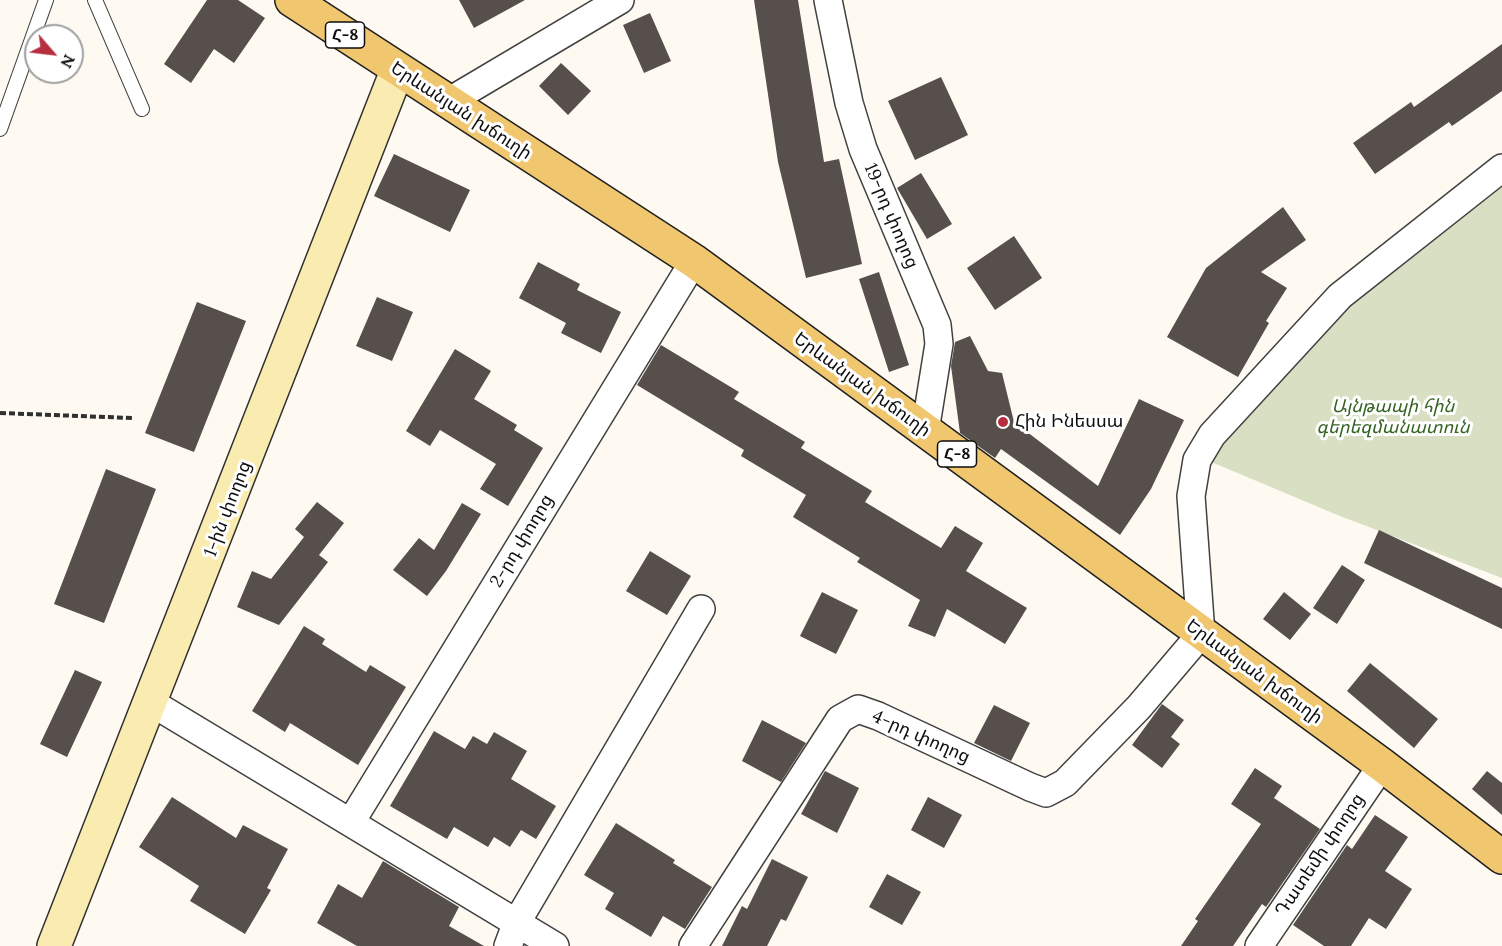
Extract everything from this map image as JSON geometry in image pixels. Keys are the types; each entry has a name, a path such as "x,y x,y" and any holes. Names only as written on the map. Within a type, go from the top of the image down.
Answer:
{"main road":[{"name":"Երևանյան խճուղի","path":"294,1 694,261 1382,765 1502,858"},
{"name":"1-ին փողոց","path":"54,946 152,703 397,70"}],"street":[{"path":"448,102 620,0"},
{"name":"19-րդ փողոց","path":"828,0 849,103 862,149 937,325 939,344 925,431"},
{"path":"1201,634 1191,496 1197,460 1212,435 1340,296 1502,168"},
{"name":"2-րդ փողոց","path":"351,822 694,261"},
{"path":"512,934 701,609"},
{"name":"4-րդ փողոց","path":"693,946 840,719 858,709 878,716 1046,793 1065,783 1131,716 1201,634"},
{"path":"152,703 351,822 512,934 555,946"},
{"name":"Դատեմի փողոց","path":"1259,946 1382,765"}],"lane":[{"path":"0,129 46,0"},
{"path":"94,0 142,109"}],"path":[{"path":"0,413 132,418"}],"green space":[{"name":"Այնթապի հին գերեզմանատուն","path":"1502,181 1502,578 1335,514 1209,461 1356,293"}],"building":[{"path":"207,0 238,0 265,18 234,63 214,49 191,83 164,64"},
{"path":"459,0 525,0 474,28"},
{"path":"754,0 798,0 824,162 839,159 862,264 806,278 778,162"},
{"path":"650,13 671,61 644,73 623,25"},
{"path":"1502,44 1502,91 1452,126 1449,122 1375,174 1353,143 1411,102 1414,107"},
{"path":"561,63 591,91 568,115 539,86"},
{"path":"941,77 968,135 915,160 888,101"},
{"path":"394,154 470,190 450,232 374,196"},
{"path":"921,173 952,224 927,239 897,188"},
{"path":"1283,207 1306,240 1261,272 1287,288 1266,321 1269,323 1238,377 1167,337 1206,268"},
{"path":"1014,236 1042,278 995,310 967,268"},
{"path":"538,262 580,284 577,290 621,312 601,353 561,333 566,323 519,298"},
{"path":"879,272 909,365 889,372 859,279"},
{"path":"377,297 413,312 392,361 356,346"},
{"path":"197,302 246,321 194,452 145,433"},
{"path":"970,336 988,371 1002,373 1014,422 1098,486 1139,399 1184,420 1151,489 1120,535 1001,449 995,458 960,433 951,366 955,342"},
{"path":"661,345 739,392 734,399 805,442 801,448 872,491 865,502 941,548 955,526 983,543 966,571 1027,608 1005,644 947,609 935,637 908,626 920,600 857,562 860,558 793,517 806,495 741,456 744,450 637,385"},
{"path":"455,349 491,371 474,399 517,425 514,430 543,448 508,506 480,489 496,464 440,430 430,446 406,431"},
{"path":"106,469 156,489 104,623 54,604"},
{"path":"317,502 344,523 319,555 328,562 279,625 237,607 252,571 271,579 304,537 295,529"},
{"path":"462,503 481,514 446,571 427,596 393,570 419,538 434,550"},
{"path":"1379,530 1502,588 1502,629 1364,563"},
{"path":"650,551 691,576 667,615 626,591"},
{"path":"1342,565 1365,580 1337,624 1313,608"},
{"path":"822,592 858,610 836,654 800,636"},
{"path":"1284,592 1311,614 1290,640 1263,619"},
{"path":"304,626 325,639 322,644 366,672 370,665 406,687 358,765 290,723 285,732 252,711"},
{"path":"1370,663 1438,719 1414,748 1347,691"},
{"path":"75,670 102,682 67,757 40,744"},
{"path":"1162,704 1184,720 1171,737 1180,744 1162,768 1132,745"},
{"path":"994,705 1030,723 1011,761 974,743"},
{"path":"762,720 806,743 781,782 742,761"},
{"path":"434,731 465,749 473,736 487,744 494,732 527,751 511,779 556,806 536,839 521,830 510,847 494,837 488,847 454,827 447,839 390,806"},
{"path":"1255,768 1282,786 1274,798 1320,829 1266,907 1262,904 1233,946 1181,946 1198,921 1195,919 1261,824 1231,804"},
{"path":"825,771 859,788 837,833 801,814"},
{"path":"1487,771 1502,783 1502,815 1472,789"},
{"path":"172,797 236,838 243,825 288,849 267,888 271,890 245,934 190,901 199,886 139,847"},
{"path":"928,797 962,815 944,848 911,830"},
{"path":"1375,815 1408,837 1385,871 1412,889 1386,929 1369,918 1351,946 1324,946 1293,925 1347,845 1352,849"},
{"path":"616,823 675,860 673,863 712,887 685,929 663,916 651,937 605,909 614,893 584,875"},
{"path":"772,859 808,877 786,921 781,919 767,946 722,946 742,906 747,909"},
{"path":"383,861 459,907 449,926 484,946 357,946 317,923 338,884 362,898"},
{"path":"887,874 921,892 902,925 869,907"}],"place":[{"name":"Հին Ինեսսա","path":"1003,422"}]}
